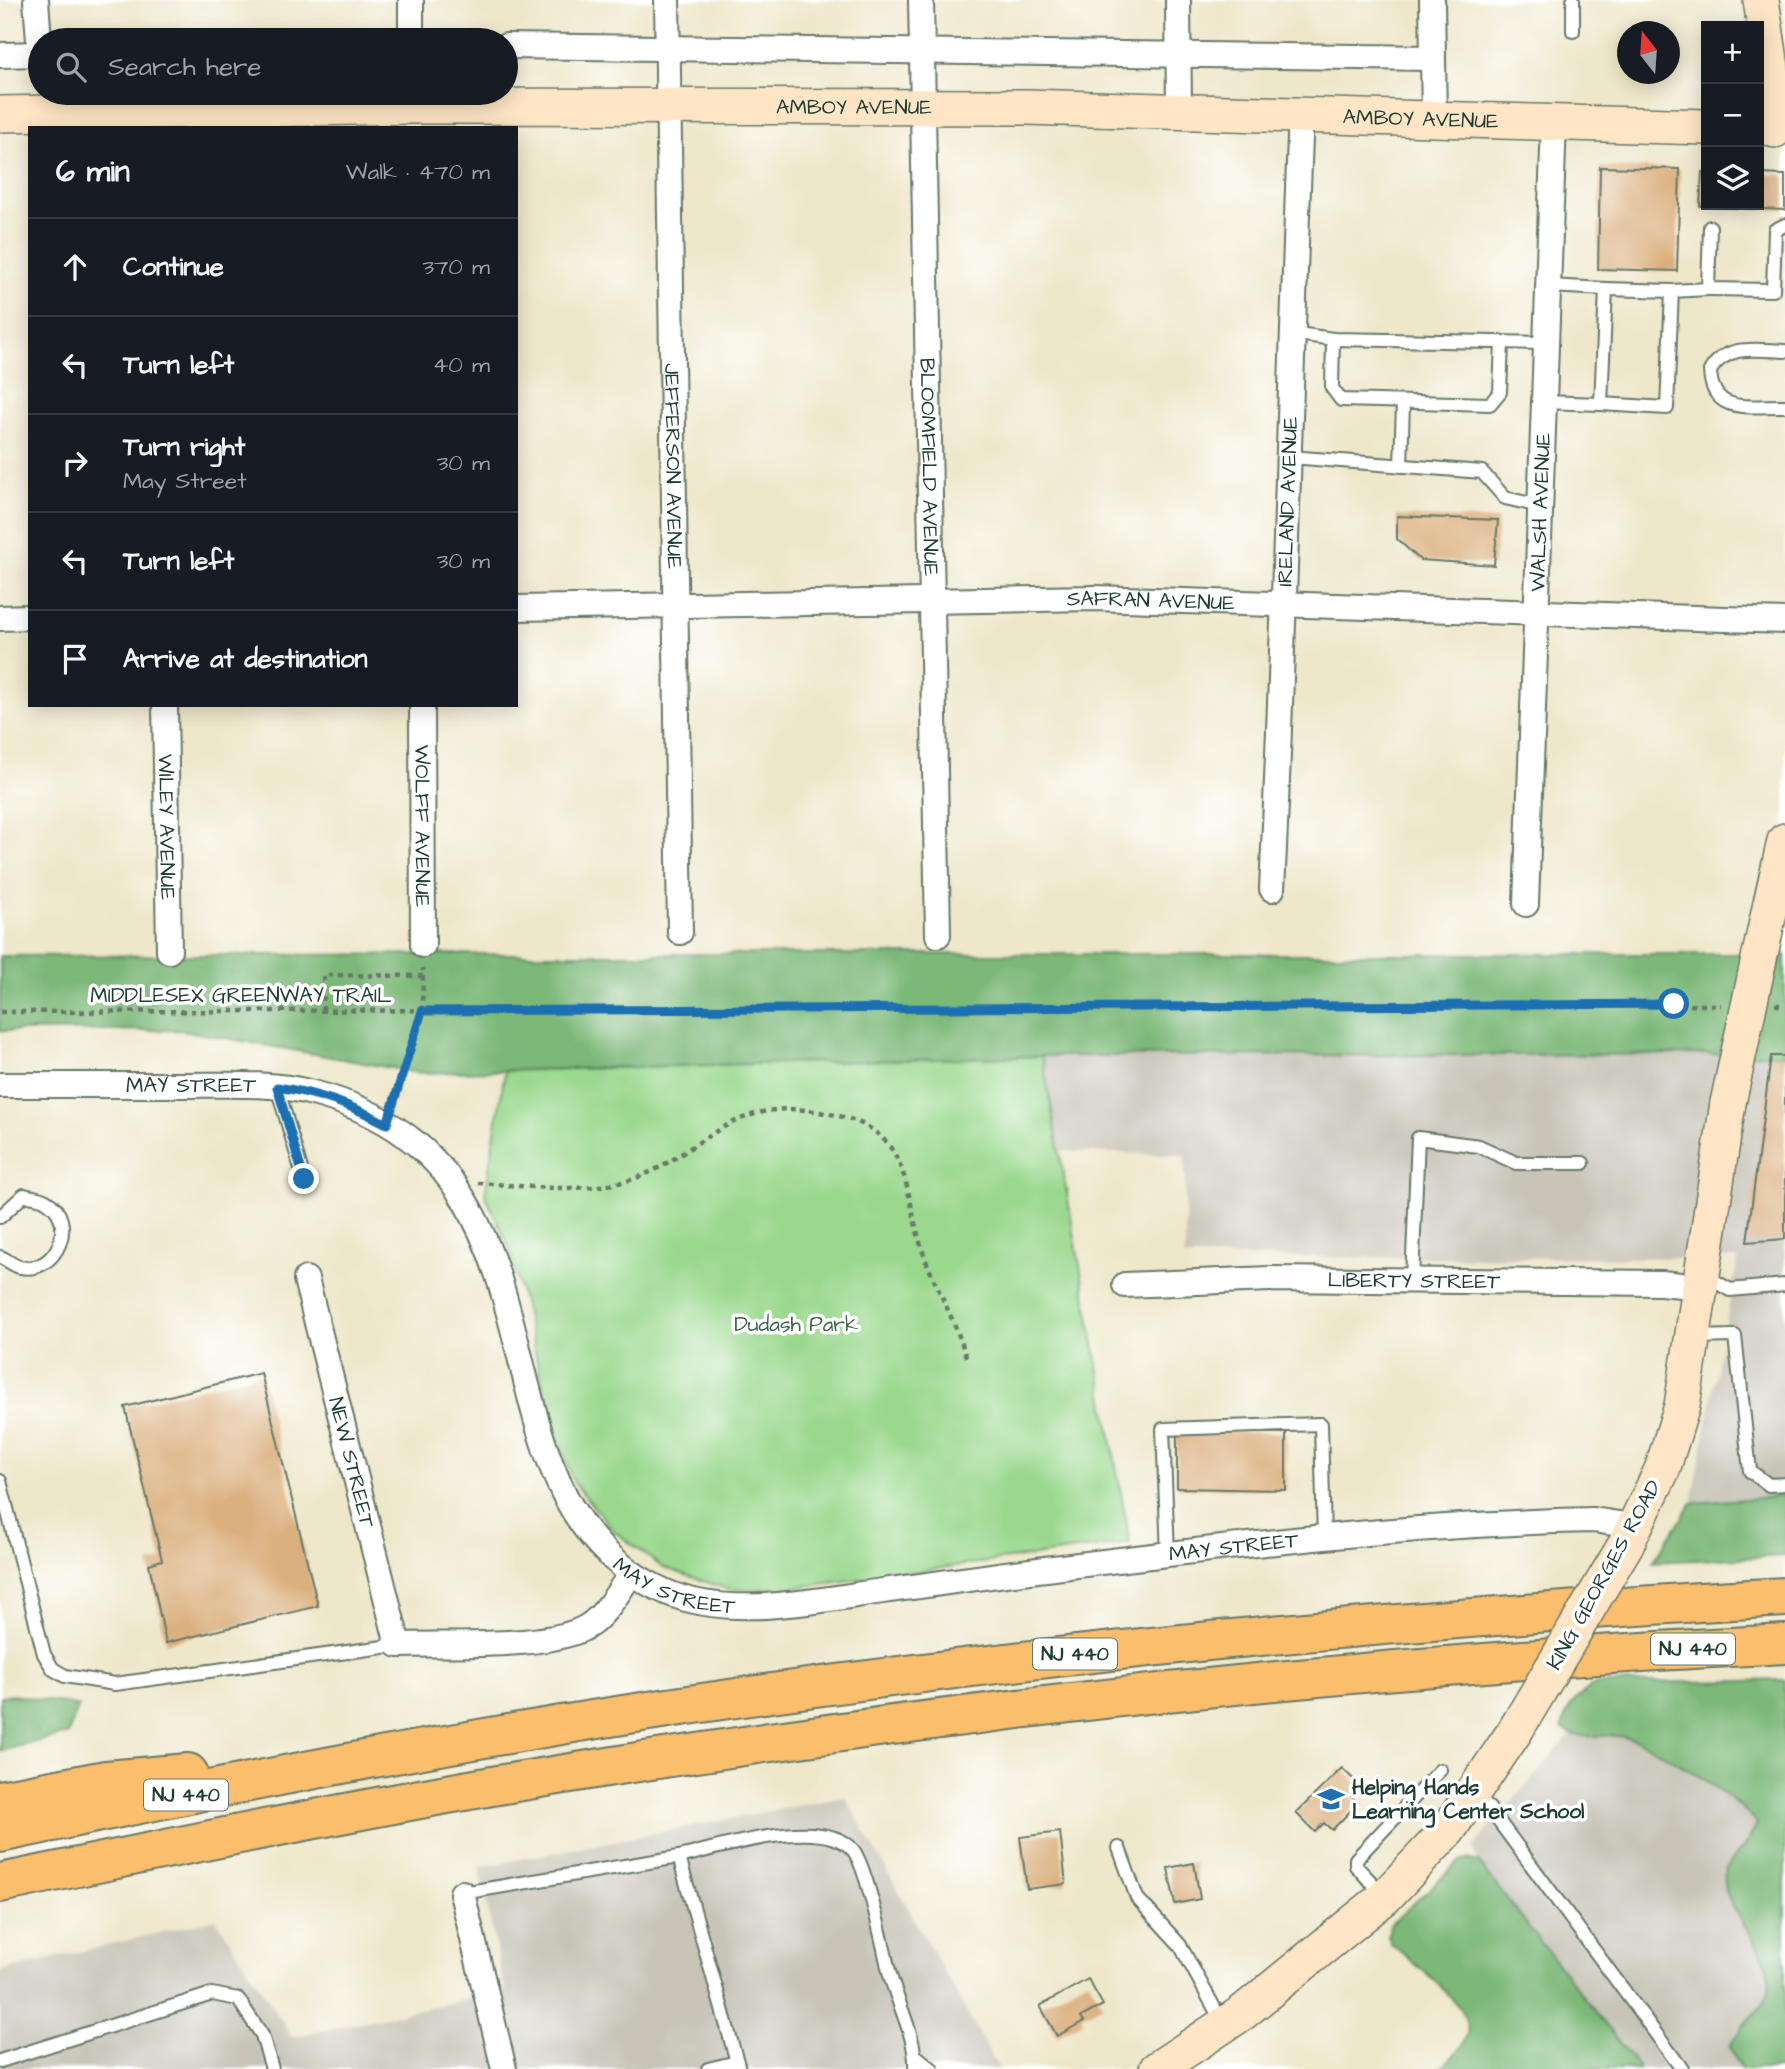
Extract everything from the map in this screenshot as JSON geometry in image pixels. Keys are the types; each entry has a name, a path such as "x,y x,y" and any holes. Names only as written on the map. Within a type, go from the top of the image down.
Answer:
{"highway":[{"name":"NJ 440","path":"0,1833 371,1758 671,1708 1090,1653 1401,1622 1785,1597"},
{"name":"NJ 440","path":"0,1883 220,1838 571,1773 966,1715 1337,1675 1519,1660 1785,1644"},
{"path":"0,1800 106,1780 371,1758"},
{"path":"0,1896 220,1838"}],"street":[{"path":"36,0 38,28"},
{"path":"411,0 411,28"},
{"name":"JEFFERSON AVENUE","path":"667,0 680,932"},
{"name":"BLOOMFIELD AVENUE","path":"921,0 930,600 939,936"},
{"path":"1178,0 1179,110"},
{"path":"1432,0 1434,118"},
{"path":"1761,0 1773,78 1773,130"},
{"path":"518,46 1433,58"},
{"path":"0,55 28,54"},
{"name":"AMBOY AVENUE","path":"0,114 921,107 1179,110 1701,127"},
{"name":"IRELAND AVENUE","path":"1272,889 1286,604 1291,333 1301,114"},
{"name":"WALSH AVENUE","path":"1526,904 1554,122"},
{"name":"SAFRAN AVENUE","path":"518,608 1095,598 1785,621"},
{"path":"0,618 28,617"},
{"name":"WILEY AVENUE","path":"165,707 169,951"},
{"name":"WOLFF AVENUE","path":"422,707 423,945"},
{"name":"KING GEORGES ROAD","path":"1157,2069 1269,1992 1385,1897 1435,1846 1473,1797 1515,1731 1630,1537 1654,1489 1674,1439 1693,1337 1728,1103 1785,841"},
{"name":"MAY STREET","path":"0,1085 277,1087 310,1092 349,1104 387,1124 420,1147 453,1181 479,1220 496,1264 557,1485 584,1528 631,1573 669,1594 711,1604 785,1605 1168,1555 1324,1539 1581,1520 1606,1521 1630,1537"},
{"name":"NEW STREET","path":"306,1279 398,1645"},
{"name":"LIBERTY STREET","path":"1125,1285 1270,1279 1702,1280"},
{"path":"398,1645 530,1641 566,1636 590,1625 631,1573"},
{"path":"462,1894 504,2069"}],"lane":[{"path":"1573,0 1573,31"},
{"path":"1548,286 1672,291 1773,290 1775,230 1785,225"},
{"path":"1708,289 1710,227"},
{"path":"1601,404 1606,289"},
{"path":"1544,402 1667,408 1672,291"},
{"path":"1291,333 1333,339 1546,343"},
{"path":"1333,339 1332,388 1341,400 1402,403 1490,404 1500,392 1502,342"},
{"path":"1785,351 1726,352 1717,359 1710,371 1714,393 1720,401 1731,405 1785,407"},
{"path":"1401,466 1402,403"},
{"path":"1290,457 1482,472 1505,498 1540,506"},
{"path":"277,1087 304,1179"},
{"path":"1412,1280 1418,1138 1479,1146 1516,1163 1583,1163"},
{"path":"0,1217 24,1195 46,1200 58,1213 64,1236 55,1253 38,1265 19,1267 0,1257"},
{"path":"1702,1280 1730,1290 1785,1285"},
{"path":"1693,1337 1735,1336 1748,1464 1755,1477 1769,1485 1785,1485"},
{"path":"1168,1555 1163,1429 1321,1424 1324,1539"},
{"path":"0,1481 44,1654 54,1669 65,1676 115,1684 398,1645"},
{"path":"1385,1897 1356,1866 1356,1859 1440,1770"},
{"path":"1473,1797 1489,1808 1682,2069"},
{"path":"462,1894 679,1857 773,1835 832,1836 853,1850 876,1914 892,1988 915,2063 932,2069"},
{"path":"1119,1848 1137,1898 1180,1945 1223,2026"},
{"path":"679,1857 738,2065 708,2069"},
{"path":"0,2061 212,1994 238,1999 262,2035 272,2069"}],"path":[{"path":"387,1124 422,1011 423,945"},
{"path":"323,1011 324,975 423,976"},
{"name":"MIDDLESEX GREENWAY TRAIL","path":"0,1012 1729,1005"},
{"path":"1766,1005 1785,1005"},
{"path":"453,1181 559,1188 608,1184 636,1178 663,1165 722,1126 752,1115 776,1109 806,1109 847,1116 877,1130 897,1155 929,1268 936,1288 957,1324 966,1357"}],"shaded area":[{"path":"1785,1054 1785,1496 1692,1503 1738,1258 1185,1257 1185,1155 1059,1151 1042,1056"},
{"path":"1570,1735 1625,1737 1679,1764 1715,1787 1744,1808 1756,1822 1753,1837 1732,1860 1727,1893 1768,1968 1770,1992 1757,2011 1735,2032 1730,2047 1741,2069 1640,2069 1478,1862 1473,1847"},
{"path":"845,1797 999,2069 0,2069 0,1971 216,1919 292,2037 505,1991 479,1867"}],"green space":[{"path":"1785,954 1785,1054 1042,1056 419,1073 181,1030 0,1031 0,956"},
{"name":"Dudash Park","path":"1042,1056 1130,1543 783,1589 727,1589 662,1567 614,1531 574,1483 551,1418 510,1249 485,1194 505,1071"},
{"path":"1785,1496 1785,1556 1653,1562 1692,1503"},
{"path":"1785,1680 1785,2069 1741,2069 1730,2047 1739,2031 1767,1997 1769,1975 1757,1944 1730,1900 1724,1877 1730,1862 1750,1838 1756,1822 1714,1786 1655,1750 1624,1737 1576,1735 1562,1728 1574,1702 1597,1684"},
{"path":"13,1695 78,1706 68,1734 0,1751 0,1697"},
{"path":"1467,1859 1478,1862 1640,2069 1440,2069 1462,2044 1467,2034 1467,2023 1451,1998 1391,1944 1388,1936 1390,1925 1460,1861"}],"building":[{"path":"1600,167 1680,169 1677,271 1598,269"},
{"path":"1764,174 1785,175 1785,210 1764,209"},
{"path":"1397,516 1498,520 1494,565 1420,560 1397,539"},
{"path":"1771,1056 1785,1056 1785,1239 1747,1242"},
{"path":"261,1373 318,1606 166,1643 149,1564 162,1560 125,1407"},
{"path":"1177,1431 1286,1433 1286,1490 1177,1488"},
{"path":"1342,1768 1360,1786 1351,1796 1358,1803 1332,1830 1324,1823 1315,1832 1296,1813"},
{"path":"1060,1832 1066,1884 1027,1889 1020,1837"},
{"path":"1194,1863 1200,1899 1175,1904 1168,1868"},
{"path":"1088,1979 1103,2005 1081,2017 1084,2021 1057,2036 1040,2006"}],"place":[{"name":"Helping Hands Learning Center School","path":"1331,1799"}],"route":[{"path":"304,1179 277,1087 310,1092 349,1104 387,1124 422,1011 1674,1004"}]}
